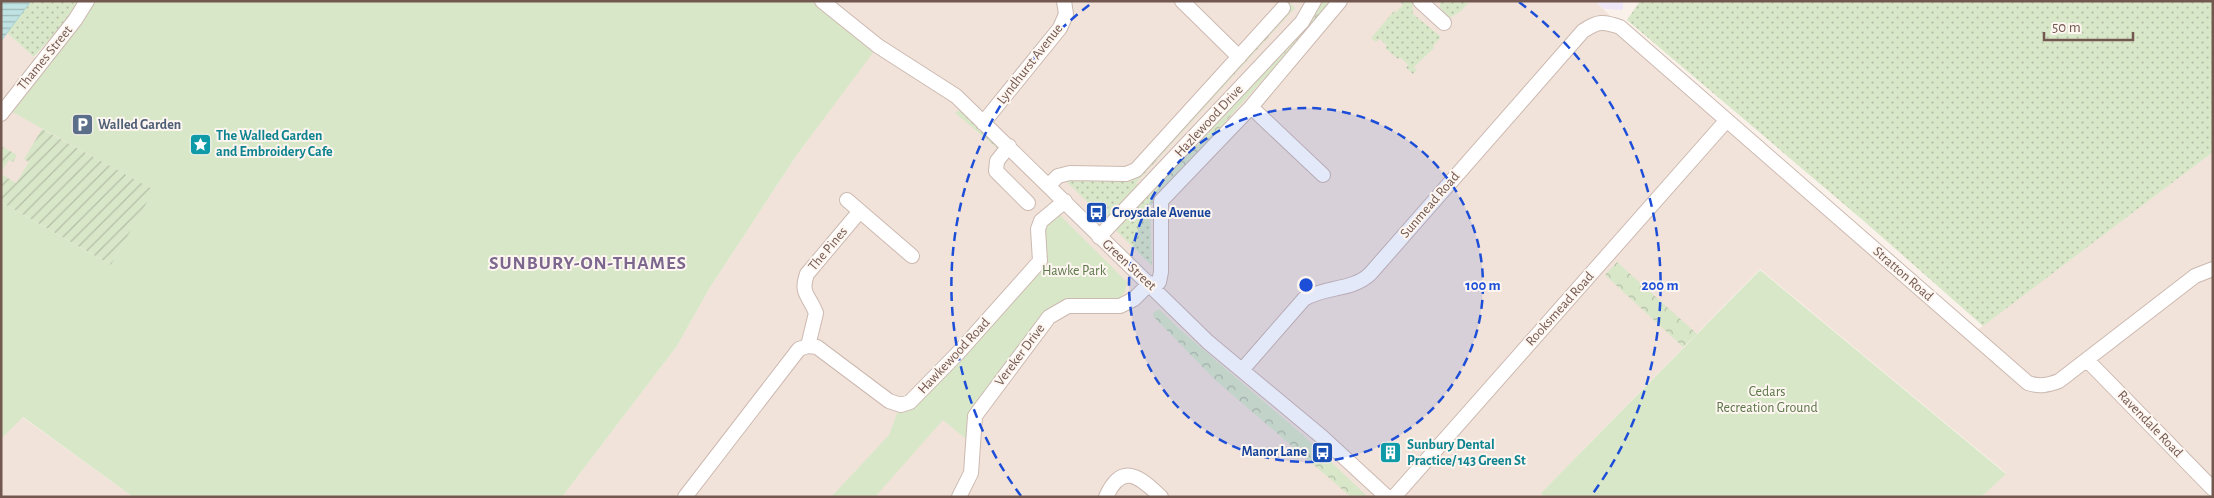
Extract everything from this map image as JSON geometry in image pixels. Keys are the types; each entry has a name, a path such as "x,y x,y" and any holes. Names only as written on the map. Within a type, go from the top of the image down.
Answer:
{"street":[{"name":"Thames Street","path":"1,114 75,20 87,1"},
{"name":"Green Street","path":"822,1 878,46 956,96 1049,185 1099,237 1152,285 1208,342 1322,437 1387,497"},
{"name":"Lyndhurst Avenue","path":"983,123 1064,20 1066,6 1064,1"},
{"path":"1182,1 1239,57"},
{"name":"Hazlewood Drive","path":"1099,237 1302,22 1314,1"},
{"path":"1152,285 1158,282 1161,272 1161,201 1251,107 1340,1"},
{"path":"1428,4 1444,23"},
{"path":"1049,185 1058,176 1070,173 1126,174 1136,170 1283,8"},
{"name":"Stratton Road","path":"1607,23 1620,28 2028,383 2042,386 2059,381 2195,276 2213,269"},
{"name":"Sunmead Road","path":"1242,370 1304,300 1315,292 1362,282 1583,31 1594,24 1607,23"},
{"path":"1251,107 1323,175"},
{"name":"Rooksmead Road","path":"1394,497 1726,122"},
{"path":"1009,146 997,161 996,171 1028,203"},
{"path":"848,200 907,251 892,258"},
{"name":"Hawkewood Road","path":"808,346 817,347 894,404 900,405 910,402 958,353 1040,262 1038,230 1040,220 1065,201"},
{"name":"The Pines","path":"808,346 816,313 804,290 806,274 860,211"},
{"name":"Vereker Drive","path":"960,496 971,473 975,416 1049,317 1068,306 1120,306 1127,304 1152,285"},
{"path":"685,497 793,355 799,349 808,346"},
{"name":"Ravendale Road","path":"2087,360 2213,489"},
{"path":"1106,497 1116,480 1125,476 1135,476 1161,497"}],"shaded area":[{"path":"822,1 1292,1 1294,3 1299,1 1595,1 1632,37 1972,334 2213,152 2213,497 1981,497 2006,473 1760,269 1541,493 1544,497 562,497 677,346 709,289 796,156 877,46"},
{"path":"1595,1 1623,1 1623,10 1604,9"},
{"path":"7,33 40,62 42,129 154,190 133,225 1,202 1,41"},
{"path":"22,417 133,497 1,497 1,439"}],"green space":[{"path":"31,1 79,1 74,12 34,57 7,33"},
{"path":"87,1 822,1 878,46 796,156 709,289 677,346 562,497 133,497 23,417 1,439 1,202 111,265 153,190 5,108"},
{"path":"1282,1 1288,1 1295,8 1136,183 1130,176 1281,13"},
{"path":"1322,1 1334,1 1153,202 1147,196 1309,22"},
{"path":"1399,1 1412,1 1414,4 1412,8 1414,10 1412,13 1441,37 1433,46 1434,48 1414,67 1417,70 1413,74 1406,68 1408,65 1400,57 1398,59 1385,48 1387,46 1380,39 1376,42 1371,38 1394,11 1396,12 1403,5"},
{"path":"1440,1 1470,1 1461,11 1448,19 1440,8"},
{"path":"1640,1 2213,1 2213,152 1983,326 1865,222 1627,20"},
{"path":"959,110 997,144 997,148 955,113"},
{"path":"42,129 154,190 111,265 1,202 1,174 16,183 29,162 24,159"},
{"path":"1,146 17,155 13,162 9,160 1,172"},
{"path":"1130,176 1153,202 1150,207 1152,266 1063,178"},
{"name":"Hawke Park","path":"1058,213 1127,282 1125,292 1118,300 1067,302 969,431 966,439 943,420 875,497 831,497 889,435 898,411 1042,267 1041,229"},
{"path":"1617,262 1697,334 1683,347 1605,275"},
{"name":"Cedars Recreation Ground","path":"1760,270 2006,474 1981,497 1544,497 1541,493"},
{"path":"1159,309 1176,326 1304,436 1368,497 1351,497 1214,379 1153,316 1153,313"}],"water":[{"path":"1,1 31,1 1,41"}],"place":[{"name":"Walled Garden","path":"82,125"},
{"name":"The Walled Garden and Embroidery Cafe","path":"200,144"},
{"name":"Croysdale Avenue","path":"1096,213"},
{"name":"Manor Lane","path":"1323,452"},
{"name":"Sunbury Dental Practice/ 143 Green St","path":"1391,453"}],"district":[{"name":"SUNBURY-ON-THAMES","path":"588,263"}]}
